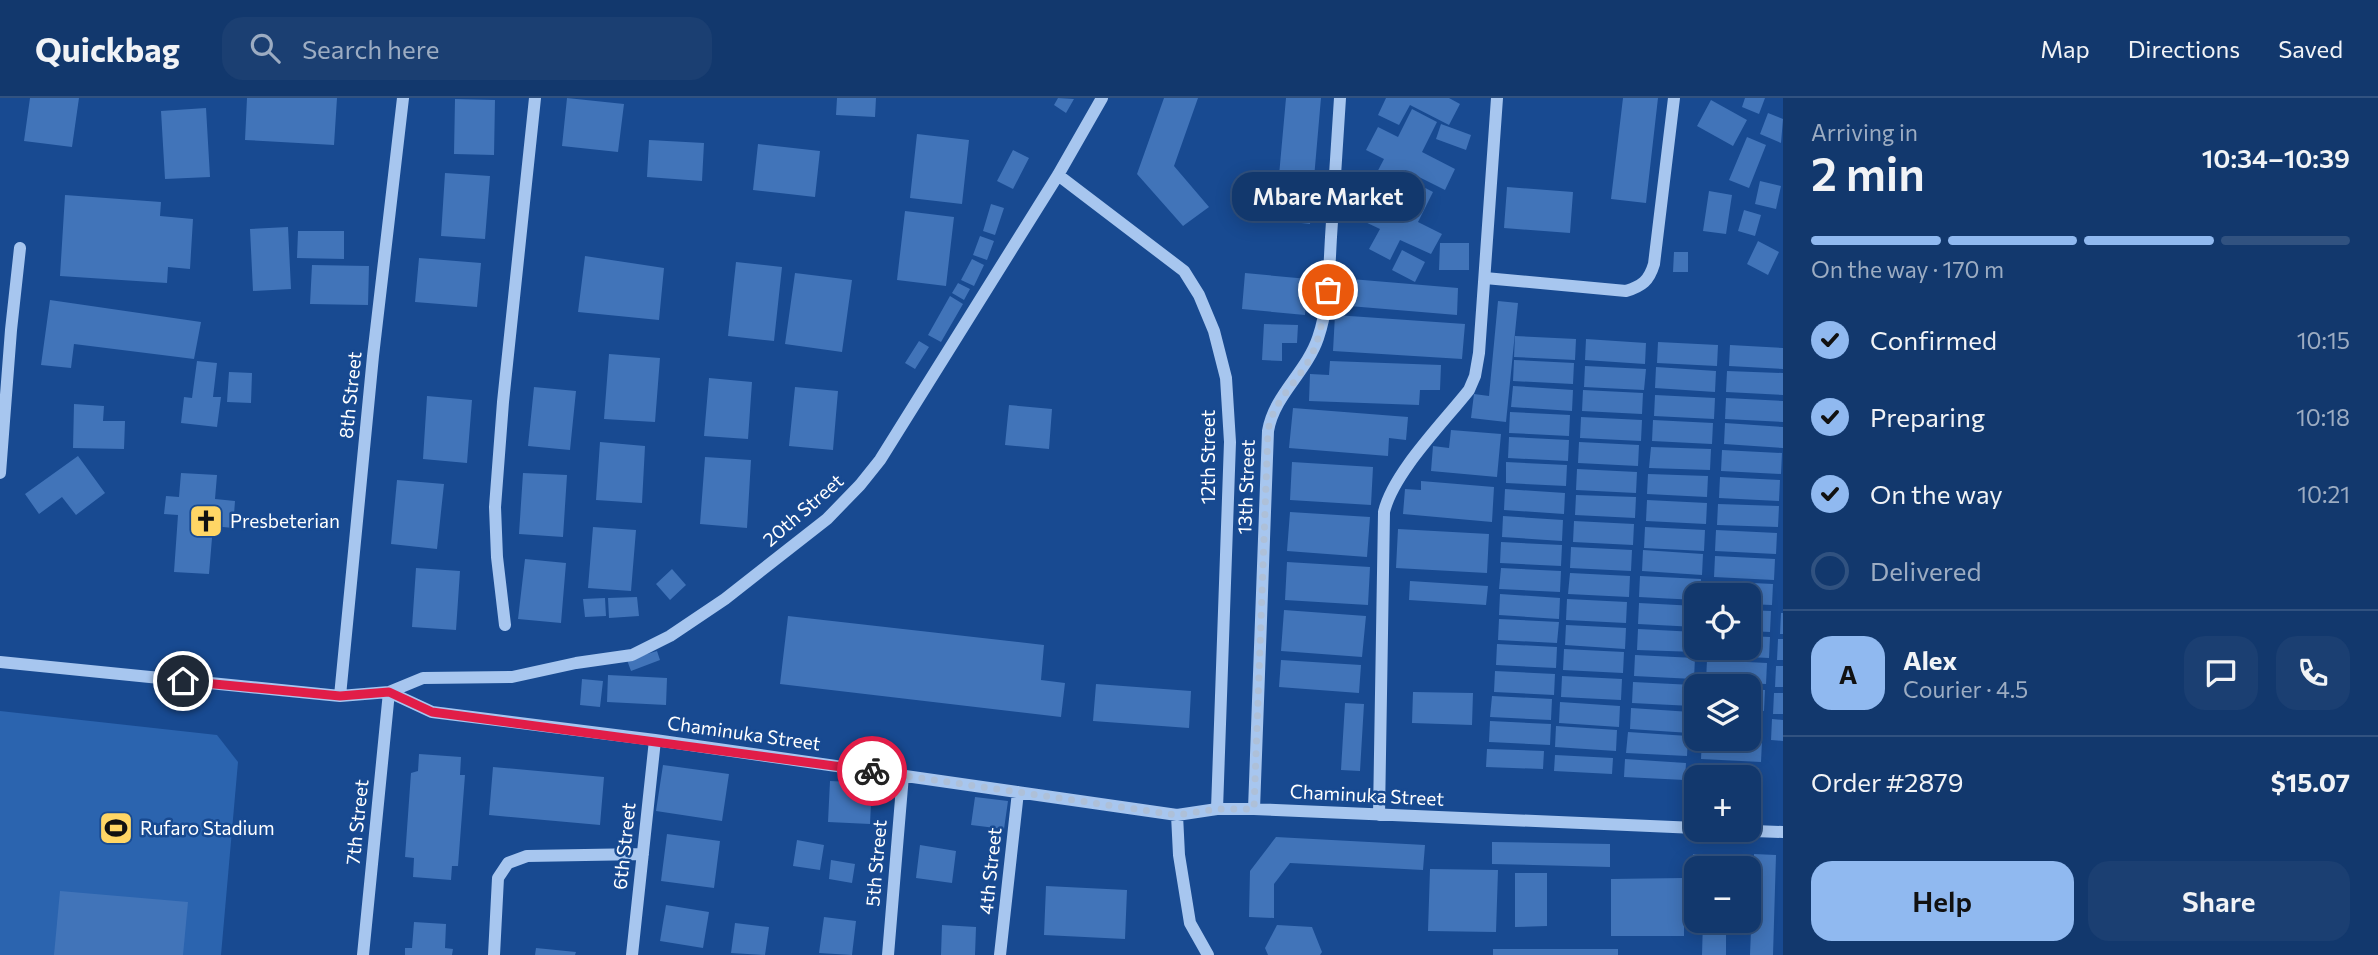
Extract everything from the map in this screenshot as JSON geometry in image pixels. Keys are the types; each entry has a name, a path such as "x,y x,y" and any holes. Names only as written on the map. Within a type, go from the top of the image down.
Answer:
{"street":[{"name":"8th Street","path":"340,696 373,356 403,98"},
{"path":"505,625 497,557 495,507 503,402 535,98"},
{"name":"20th Street","path":"389,692 423,678 512,677 576,663 632,655 670,636 725,599 827,519 873,468 1058,175 1102,98"},
{"name":"13th Street","path":"1254,809 1268,431 1270,416 1278,401 1309,360 1319,336 1328,290 1340,98"},
{"path":"1380,815 1384,512 1388,495 1398,478 1469,390 1475,376 1485,278 1497,98"},
{"path":"1485,278 1626,291 1642,286 1650,277 1654,264 1674,98"},
{"name":"12th Street","path":"1058,175 1184,271 1199,295 1217,343 1226,378 1230,442 1217,809"},
{"path":"0,473 5,330 20,248"},
{"name":"Chaminuka Street","path":"0,662 340,696 389,692 432,712 655,740 1177,815 1217,809 1254,809 1684,828"},
{"name":"7th Street","path":"363,955 389,692"},
{"name":"6th Street","path":"632,955 655,740"},
{"name":"5th Street","path":"888,955 903,775"},
{"name":"4th Street","path":"1000,955 1018,792"},
{"path":"1177,815 1179,855 1190,923 1208,955"},
{"path":"1761,831 1783,832"},
{"path":"494,955 498,878 508,863 527,856 643,855"}],"shaded area":[{"name":"Rufaro Stadium","path":"0,711 217,735 238,762 221,955 0,955"}],"building":[{"path":"30,98 79,98 72,147 24,141"},
{"path":"247,98 337,98 334,145 245,140"},
{"path":"567,98 624,104 618,152 562,146"},
{"path":"837,98 876,98 875,117 836,115"},
{"path":"1058,98 1074,99 1066,113 1054,105"},
{"path":"1164,98 1198,98 1174,166 1209,207 1183,226 1137,174"},
{"path":"1286,98 1321,98 1310,224 1275,220"},
{"path":"1386,98 1449,98 1460,104 1449,125 1410,105 1399,125 1378,115"},
{"path":"1623,98 1658,98 1646,203 1611,199"},
{"path":"1745,98 1765,98 1759,114 1742,107"},
{"path":"455,99 495,100 494,155 454,154"},
{"path":"1711,100 1747,120 1733,146 1697,126"},
{"path":"206,108 210,177 165,179 161,111"},
{"path":"1412,109 1437,122 1422,152 1455,169 1445,190 1405,170 1394,190 1373,180 1384,159 1366,150 1378,127 1398,137"},
{"path":"1768,113 1783,119 1781,143 1760,134"},
{"path":"1441,124 1471,135 1466,150 1436,139"},
{"path":"917,134 969,140 962,204 910,198"},
{"path":"1747,137 1766,145 1749,188 1729,180"},
{"path":"649,140 704,143 702,181 647,177"},
{"path":"758,144 820,151 815,197 753,190"},
{"path":"1013,150 1029,158 1013,189 997,181"},
{"path":"445,173 490,176 485,239 441,236"},
{"path":"1408,179 1433,192 1418,222 1442,234 1431,254 1400,240 1390,260 1369,249 1380,229 1361,220 1373,196 1393,207"},
{"path":"1760,181 1781,186 1776,209 1755,204"},
{"path":"1507,187 1573,192 1570,233 1504,228"},
{"path":"1709,191 1732,195 1726,234 1703,231"},
{"path":"65,195 161,202 160,216 193,219 190,269 168,267 167,283 60,276"},
{"path":"991,204 1004,208 995,235 983,231"},
{"path":"1744,210 1761,215 1755,236 1738,231"},
{"path":"905,211 954,217 946,286 897,280"},
{"path":"288,227 291,289 253,291 250,229"},
{"path":"298,231 344,231 344,259 297,258"},
{"path":"980,236 994,241 987,260 973,255"},
{"path":"1758,241 1779,252 1768,275 1747,264"},
{"path":"1440,243 1469,243 1469,270 1439,270"},
{"path":"1402,250 1425,262 1415,282 1392,270"},
{"path":"1674,252 1688,252 1688,272 1673,272"},
{"path":"585,256 664,268 659,320 578,312"},
{"path":"419,258 481,263 477,307 415,302"},
{"path":"972,259 984,265 974,286 961,280"},
{"path":"736,262 782,267 774,341 728,336"},
{"path":"312,265 369,266 368,305 310,304"},
{"path":"795,273 852,280 842,352 785,344"},
{"path":"1245,273 1308,279 1305,315 1242,309"},
{"path":"1339,278 1458,288 1457,315 1337,305"},
{"path":"958,283 970,289 964,300 952,293"},
{"path":"950,296 963,304 941,342 928,335"},
{"path":"50,300 201,322 194,359 74,344 71,368 41,365"},
{"path":"1498,301 1518,303 1506,422 1471,418 1474,394 1489,396"},
{"path":"1335,315 1465,324 1462,359 1333,351"},
{"path":"1264,324 1298,325 1297,343 1282,343 1282,361 1262,360"},
{"path":"1515,336 1576,339 1575,360 1514,357"},
{"path":"1586,339 1646,343 1645,364 1585,360"},
{"path":"919,341 929,347 915,369 905,363"},
{"path":"1658,342 1718,345 1717,366 1657,363"},
{"path":"1730,345 1783,348 1783,369 1729,366"},
{"path":"609,354 660,358 655,422 604,419"},
{"path":"1514,360 1574,363 1573,384 1513,381"},
{"path":"197,361 217,363 213,397 221,397 217,427 181,423 184,397 192,398"},
{"path":"1330,361 1441,365 1440,390 1420,390 1419,405 1309,401 1310,374 1329,375"},
{"path":"1585,366 1646,369 1644,390 1584,387"},
{"path":"1656,367 1716,371 1715,392 1655,388"},
{"path":"1727,371 1783,373 1783,395 1726,392"},
{"path":"229,372 252,373 251,403 227,402"},
{"path":"709,378 752,382 748,439 704,436"},
{"path":"1513,386 1573,390 1572,411 1511,407"},
{"path":"534,387 576,391 570,450 528,446"},
{"path":"795,387 838,391 833,450 789,446"},
{"path":"1583,390 1643,393 1642,414 1582,411"},
{"path":"1655,395 1715,398 1714,419 1654,416"},
{"path":"427,396 472,400 467,463 423,459"},
{"path":"1726,398 1783,401 1783,422 1725,419"},
{"path":"74,404 104,406 103,421 125,421 124,449 73,448"},
{"path":"1009,405 1052,409 1049,449 1005,445"},
{"path":"1293,408 1408,417 1406,440 1389,438 1388,456 1289,448"},
{"path":"1510,412 1570,415 1569,436 1509,433"},
{"path":"1581,417 1642,420 1641,441 1580,438"},
{"path":"1653,420 1713,423 1712,444 1652,441"},
{"path":"1725,423 1783,427 1783,448 1724,444"},
{"path":"1451,430 1501,434 1497,477 1431,471 1433,446 1449,448"},
{"path":"1509,437 1569,440 1568,461 1508,458"},
{"path":"600,442 645,446 642,503 596,500"},
{"path":"1579,442 1639,445 1638,466 1578,463"},
{"path":"1651,447 1711,449 1710,470 1649,468"},
{"path":"1722,450 1782,453 1781,474 1721,471"},
{"path":"78,456 105,493 76,515 62,497 39,514 25,494"},
{"path":"705,457 751,460 747,528 700,524"},
{"path":"1292,462 1373,467 1371,505 1290,500"},
{"path":"1506,462 1567,465 1566,486 1506,483"},
{"path":"1577,469 1637,472 1636,493 1576,490"},
{"name":"Presbeterian","path":"181,473 217,475 215,499 235,501 233,528 213,526 209,574 174,572 178,515 164,514 166,496 179,497"},
{"path":"523,473 567,475 563,537 519,534"},
{"path":"1648,474 1708,476 1707,497 1647,494"},
{"path":"1720,477 1780,480 1779,501 1719,498"},
{"path":"397,480 444,484 437,549 391,544"},
{"path":"1421,481 1494,487 1492,522 1403,514 1405,489 1421,490"},
{"path":"1505,489 1565,493 1564,514 1504,510"},
{"path":"1576,495 1636,497 1635,518 1575,515"},
{"path":"1647,500 1707,503 1706,524 1646,521"},
{"path":"1718,504 1779,506 1778,527 1717,525"},
{"path":"1290,512 1370,517 1367,557 1287,551"},
{"path":"1503,516 1563,520 1562,541 1502,537"},
{"path":"1574,521 1634,524 1633,545 1573,542"},
{"path":"593,527 636,530 631,591 588,588"},
{"path":"1645,527 1705,530 1704,551 1644,548"},
{"path":"1398,529 1489,534 1487,573 1396,568"},
{"path":"1716,530 1777,533 1776,554 1715,551"},
{"path":"1501,542 1562,545 1561,566 1500,563"},
{"path":"1571,547 1632,550 1631,571 1570,568"},
{"path":"1643,550 1703,554 1702,575 1642,571"},
{"path":"1715,556 1775,559 1774,580 1714,577"},
{"path":"525,559 566,563 561,623 518,619"},
{"path":"1287,562 1370,567 1368,605 1285,600"},
{"path":"416,568 460,571 456,630 412,627"},
{"path":"1501,568 1561,571 1560,592 1499,589"},
{"path":"672,569 686,585 670,600 656,584"},
{"path":"1570,573 1630,576 1629,597 1568,594"},
{"path":"1640,576 1701,579 1701,583 1684,583 1684,599 1639,597"},
{"path":"1410,581 1488,586 1486,605 1409,600"},
{"path":"1712,581 1753,583 1712,583"},
{"path":"1761,583 1773,584 1772,605 1761,605"},
{"path":"1500,594 1560,598 1559,619 1499,615"},
{"path":"637,597 639,616 609,618 608,598"},
{"path":"605,598 606,616 585,617 583,599"},
{"path":"1567,599 1627,602 1626,623 1566,620"},
{"path":"1639,603 1684,605 1684,626 1638,624"},
{"path":"1284,610 1366,616 1362,657 1281,651"},
{"path":"1761,611 1771,611 1770,632 1761,632"},
{"path":"1783,613 1783,634 1780,634"},
{"path":"788,616 1044,645 1041,680 1065,683 1061,717 780,684"},
{"path":"1499,619 1559,622 1557,643 1498,640"},
{"path":"1566,625 1626,628 1625,649 1565,645"},
{"path":"1638,629 1684,631 1684,652 1637,650"},
{"path":"1761,637 1770,637 1769,658 1761,658"},
{"path":"1778,639 1783,639 1783,660 1777,660"},
{"path":"1497,644 1557,647 1556,668 1496,665"},
{"path":"1564,649 1624,652 1623,673 1563,670"},
{"path":"657,651 660,660 631,671 627,660"},
{"path":"1635,655 1695,660 1694,674 1684,674 1684,678 1634,676"},
{"path":"1281,660 1361,665 1359,693 1279,687"},
{"path":"1707,660 1767,663 1766,684 1761,684 1761,674 1706,674"},
{"path":"1776,666 1783,666 1783,687 1775,687"},
{"path":"1495,671 1555,674 1554,695 1494,692"},
{"path":"608,675 667,678 666,705 607,702"},
{"path":"1562,676 1622,679 1621,700 1561,697"},
{"path":"582,679 603,681 600,707 580,705"},
{"path":"1633,682 1684,685 1684,706 1632,703"},
{"path":"1096,684 1191,691 1189,728 1093,721"},
{"path":"1761,690 1765,690 1764,711 1761,711"},
{"path":"1413,692 1473,693 1472,725 1412,723"},
{"path":"1774,693 1783,693 1783,714 1773,714"},
{"path":"1492,696 1552,699 1551,720 1490,717"},
{"path":"1560,702 1620,706 1619,727 1559,723"},
{"path":"1345,703 1364,704 1360,771 1341,770"},
{"path":"1631,708 1684,712 1684,733 1630,729"},
{"path":"1761,717 1763,717 1761,738"},
{"path":"1772,719 1783,720 1783,741 1771,740"},
{"path":"1490,721 1551,724 1550,745 1489,742"},
{"path":"1556,726 1617,730 1616,751 1555,747"},
{"path":"1628,732 1684,736 1684,751 1687,751 1687,756 1626,753"},
{"path":"1762,741 1761,762 1701,759 1701,751 1761,751"},
{"path":"1487,749 1544,751 1543,769 1486,767"},
{"path":"419,754 461,757 460,775 465,775 458,866 452,866 451,880 413,877 414,858 405,857 411,773 418,771"},
{"path":"1555,755 1613,758 1612,774 1554,771"},
{"path":"1625,759 1686,763 1684,780 1624,777"},
{"path":"663,765 729,774 722,821 656,811"},
{"path":"493,767 604,777 600,825 489,815"},
{"path":"830,781 872,783 870,824 828,822"},
{"path":"975,797 1008,801 1004,829 971,825"},
{"path":"667,834 720,841 714,888 661,881"},
{"path":"1276,837 1425,845 1423,870 1290,863 1274,884 1274,918 1249,917 1250,871"},
{"path":"797,840 824,845 820,870 793,866"},
{"path":"1492,842 1610,844 1610,867 1492,864"},
{"path":"920,845 956,851 952,883 916,878"},
{"path":"1693,854 1730,855 1730,856"},
{"path":"1776,855 1773,955 1750,955 1751,933 1761,933 1761,856 1754,856"},
{"path":"831,860 855,864 852,883 829,879"},
{"path":"1430,869 1498,870 1496,932 1428,931"},
{"path":"1515,873 1547,873 1547,926 1515,927"},
{"path":"1684,878 1684,936 1611,936 1611,879"},
{"path":"1046,886 1127,890 1125,939 1044,935"},
{"path":"60,891 188,902 183,955 54,955"},
{"path":"666,905 709,912 703,948 660,941"},
{"path":"824,917 856,921 852,955 819,953"},
{"path":"414,922 446,924 445,948 453,949 452,955 405,955 405,948 412,948"},
{"path":"735,923 769,927 765,955 731,953"},
{"path":"942,925 976,927 975,955 941,955"},
{"path":"1277,925 1312,927 1322,952 1320,955 1268,955 1265,948"},
{"path":"1703,933 1726,933 1726,955 1702,955"},
{"path":"536,948 576,952 575,955 535,955"},
{"path":"1493,949 1618,949 1618,955 1493,955"}],"way so far":[{"path":"872,771 1177,815 1217,809 1254,809 1270,416 1309,360 1319,336 1328,290"}],"place":[{"name":"Mbare Market","path":"1328,290"},
{"name":"Presbeterian","path":"206,521"},
{"name":"Rufaro Stadium","path":"116,828"}],"route":[{"path":"183,681 340,696 389,692 432,712 872,771"}]}
